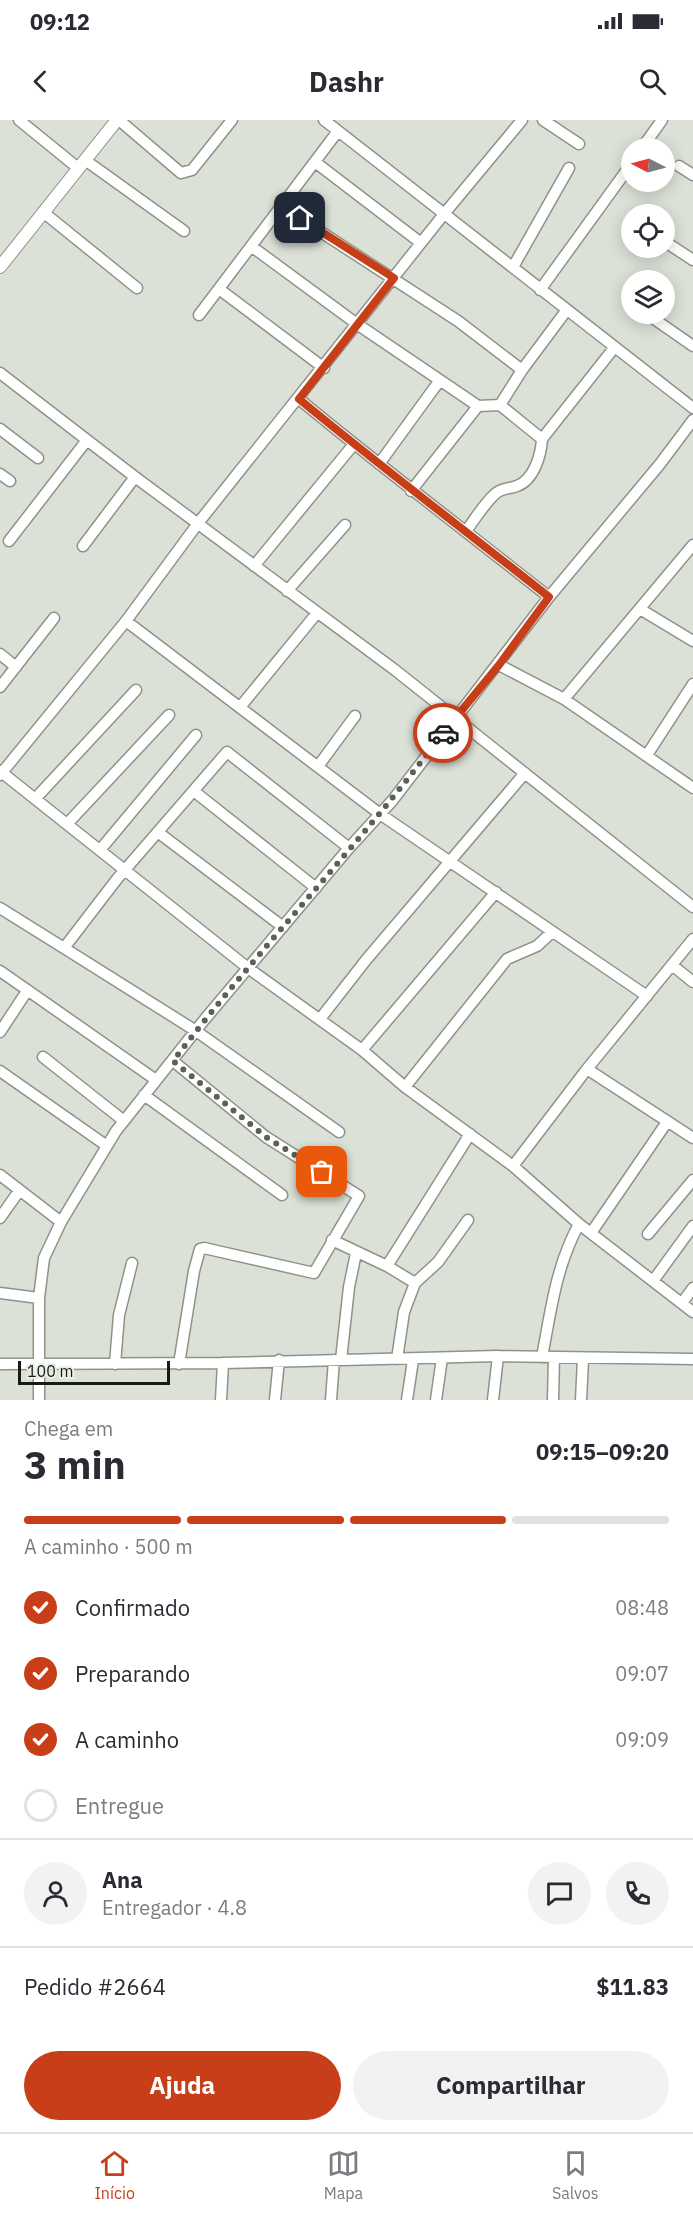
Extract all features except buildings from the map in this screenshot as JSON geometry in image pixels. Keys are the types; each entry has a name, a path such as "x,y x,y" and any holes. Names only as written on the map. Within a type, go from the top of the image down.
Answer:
{"street":[{"path":"19,120 184,231"},
{"path":"0,267 118,120 181,173 186,173 192,170 232,120"},
{"path":"324,120 693,408"},
{"path":"522,120 444,214 324,368 199,522 126,621 1,773 248,968 362,1050 405,1087 513,1166 579,1224 693,1312"},
{"path":"543,120 579,144"},
{"path":"649,138 662,120"},
{"path":"199,315 338,131"},
{"path":"315,162 421,243"},
{"path":"679,166 693,175"},
{"path":"513,267 569,168"},
{"path":"540,290 621,178"},
{"path":"281,206 458,321 522,370"},
{"path":"44,212 137,288"},
{"path":"250,246 357,324 478,406 500,405 542,439"},
{"path":"675,248 693,260"},
{"path":"219,289 324,368"},
{"path":"500,405 522,370 566,311"},
{"path":"661,324 693,346"},
{"path":"466,531 500,489 518,486 526,480 536,466 542,439 614,348"},
{"path":"0,373 455,717 693,907"},
{"path":"379,464 440,380"},
{"path":"299,399 411,491 549,597"},
{"path":"411,491 478,406"},
{"path":"39,1400 39,1298 44,1258 61,1222 107,1146 144,1095 196,1031 380,814 455,717 499,665 549,597 660,464 693,420"},
{"path":"0,429 38,458"},
{"path":"9,541 87,440"},
{"path":"254,566 354,444"},
{"path":"0,474 10,481"},
{"path":"83,546 135,477"},
{"path":"287,591 345,525"},
{"path":"564,699 693,545"},
{"path":"640,609 693,641"},
{"path":"241,706 317,613"},
{"path":"0,687 54,618"},
{"path":"126,621 241,706 380,814 495,891 551,933 647,996"},
{"path":"0,654 16,667"},
{"path":"499,665 564,699 693,788"},
{"path":"647,755 693,684"},
{"path":"35,799 136,690"},
{"path":"67,824 169,715"},
{"path":"318,765 355,716"},
{"path":"100,850 196,735"},
{"path":"64,948 125,871 195,792 221,758 230,753 241,766 282,794 349,848"},
{"path":"320,1019 366,960 525,773"},
{"path":"195,792 315,888"},
{"path":"159,833 283,927"},
{"path":"362,1050 495,891"},
{"path":"0,908 196,1031 339,1132"},
{"path":"405,1087 507,960 537,946 551,933"},
{"path":"513,1166 693,939"},
{"path":"672,965 693,982"},
{"path":"0,971 156,1080"},
{"path":"0,1030 27,991"},
{"path":"43,1057 124,1121"},
{"path":"173,1061 266,1137 359,1196 314,1273 204,1248 200,1250 194,1271 179,1364"},
{"path":"587,1070 693,1138"},
{"path":"0,1071 107,1146"},
{"path":"144,1095 282,1195"},
{"path":"591,1233 667,1122"},
{"path":"387,1266 470,1134"},
{"path":"0,1175 61,1222"},
{"path":"648,1234 693,1180"},
{"path":"0,1218 19,1191"},
{"path":"397,1359 404,1312 415,1283 438,1262 468,1220"},
{"path":"553,1400 548,1357 559,1270 579,1224"},
{"path":"653,1281 693,1226"},
{"path":"332,1240 387,1266 415,1283"},
{"path":"331,1400 356,1253"},
{"path":"115,1364 119,1315 132,1263"},
{"path":"682,1304 693,1288"},
{"path":"0,1293 39,1298"},
{"path":"492,1400 498,1356"},
{"path":"0,1364 179,1364 279,1360 413,1360 498,1356 693,1359"},
{"path":"436,1400 442,1358"},
{"path":"581,1400 584,1359"},
{"path":"275,1400 279,1360"},
{"path":"407,1400 413,1360"},
{"path":"221,1400 223,1363"}],"way so far":[{"path":"322,1172 266,1137 173,1061 205,1019 315,888 392,801 443,733"}],"route":[{"path":"300,218 394,278 299,399 411,491 549,597 499,665 443,733"}]}
